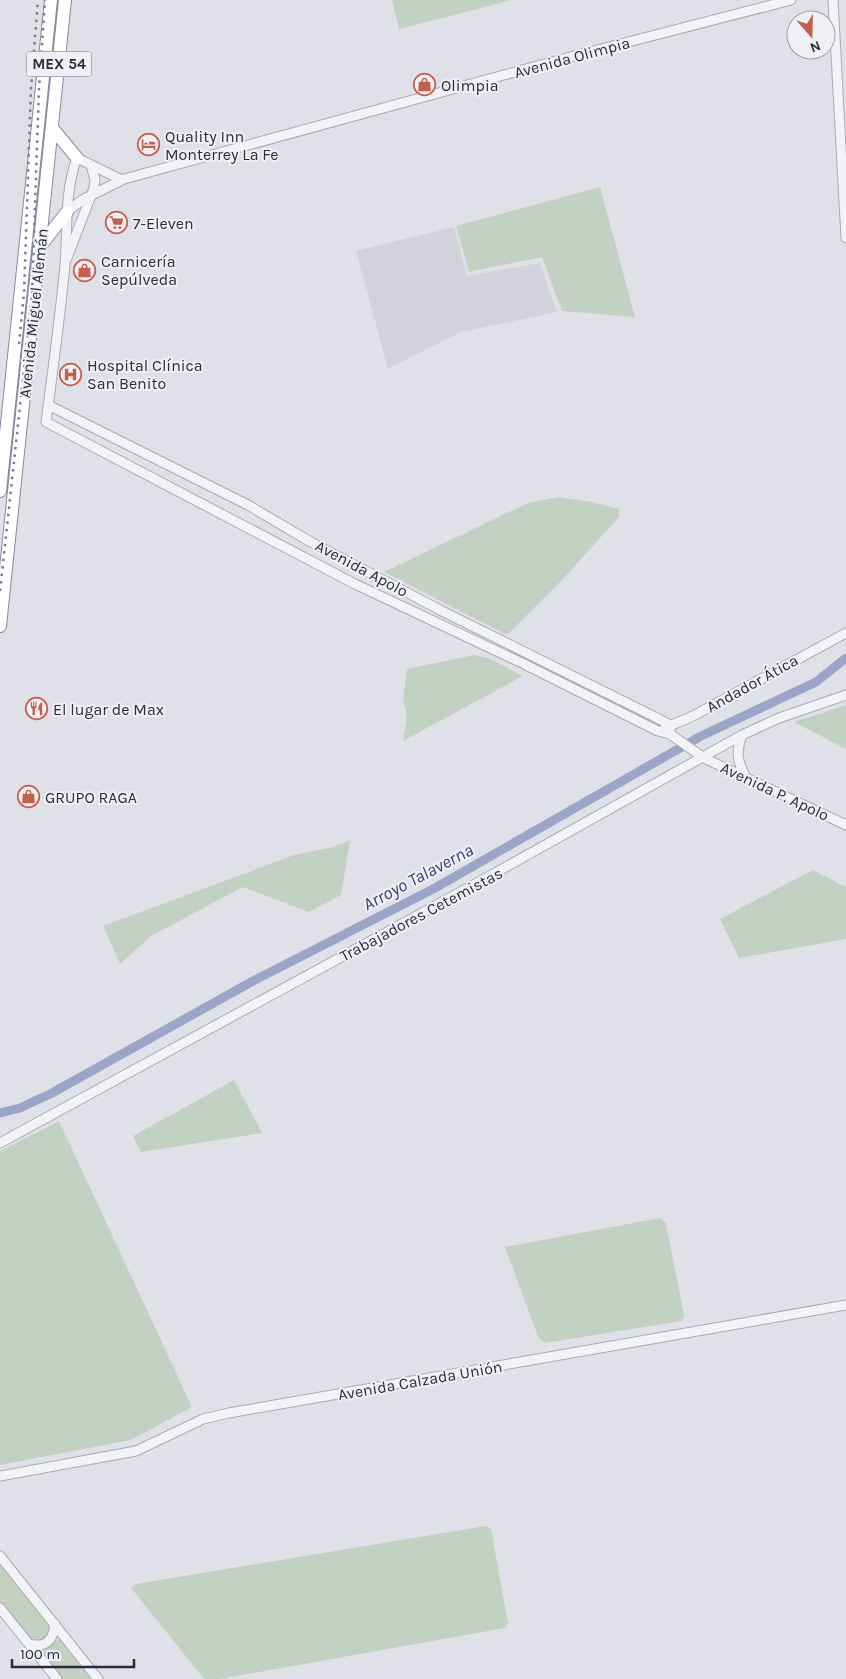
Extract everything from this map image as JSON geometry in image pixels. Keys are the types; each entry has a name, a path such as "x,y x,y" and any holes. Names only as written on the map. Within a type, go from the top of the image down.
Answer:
{"highway":[{"name":"Avenida Miguel Alemán","path":"0,491 51,0"},
{"name":"Avenida Miguel Alemán","path":"0,626 65,0"},
{"path":"52,129 77,158"},
{"path":"39,247 67,212"}],"street":[{"name":"Avenida Olimpia","path":"67,212 92,195 122,180 589,52 791,0"},
{"path":"833,0 846,238"},
{"path":"77,158 122,180"},
{"name":"Avenida Miguel Alemán","path":"46,422 65,263 67,212 72,175 77,158"},
{"name":"Avenida Miguel Alemán","path":"65,263 75,242 92,195 95,180 91,165"},
{"name":"Avenida Apolo","path":"48,405 248,505 310,541 440,610 604,690 671,732 704,758"},
{"name":"Avenida Apolo","path":"46,422 355,584 522,663 658,731"},
{"name":"Andador Ática","path":"658,731 671,732 692,716 846,633"},
{"name":"Trabajadores Cetemistas","path":"0,1143 704,758 742,735 779,718 846,695"},
{"path":"742,735 737,749 737,759 745,776"},
{"name":"Avenida P. Apolo","path":"704,758 846,825"},
{"name":"Avenida Calzada Unión","path":"0,1476 128,1454 149,1446 203,1419 229,1413 846,1305"},
{"path":"0,1556 98,1679"},
{"path":"0,1608 57,1679"},
{"path":"29,1644 38,1646 50,1640 54,1635 54,1624"}],"shaded area":[{"path":"454,227 467,276 540,263 557,312 461,332 388,369 356,251"}],"green space":[{"path":"392,0 512,0 399,29"},
{"path":"600,187 635,317 562,311 542,257 469,272 456,226"},
{"path":"558,497 592,502 619,509 619,517 563,579 507,635 384,572 528,503"},
{"path":"474,655 488,658 523,676 403,741 407,716 403,699 407,669"},
{"path":"846,705 846,749 794,722"},
{"path":"350,841 341,895 309,912 243,887 151,936 120,964 103,926 294,855 329,848"},
{"path":"813,870 846,887 846,939 739,958 720,919"},
{"path":"234,1080 262,1133 141,1152 133,1136"},
{"path":"59,1121 192,1407 131,1440 0,1465 0,1151"},
{"path":"660,1218 666,1223 684,1316 681,1321 545,1343 539,1339 505,1247"},
{"path":"486,1526 491,1529 508,1623 505,1628 220,1679 204,1679 131,1588 136,1584"},
{"path":"0,1563 51,1626 43,1642 32,1641 0,1601"},
{"path":"60,1638 93,1679 62,1679 41,1652"}],"waterway":[{"name":"Arroyo Talaverna","path":"0,1113 20,1108 52,1093 253,981 435,888 701,736 816,682 846,658"}],"railway":[{"path":"19,344 24,294 31,88 38,0"},
{"path":"0,591 32,295 39,88 45,0"}],"place":[{"name":"Olimpia","path":"425,85"},
{"name":"Quality Inn Monterrey La Fe","path":"149,145"},
{"name":"7-Eleven","path":"117,223"},
{"name":"Carnicería Sepúlveda","path":"85,270"},
{"name":"Hospital Clínica San Benito","path":"71,374"},
{"name":"El lugar de Max","path":"37,709"},
{"name":"GRUPO RAGA","path":"29,797"}]}
